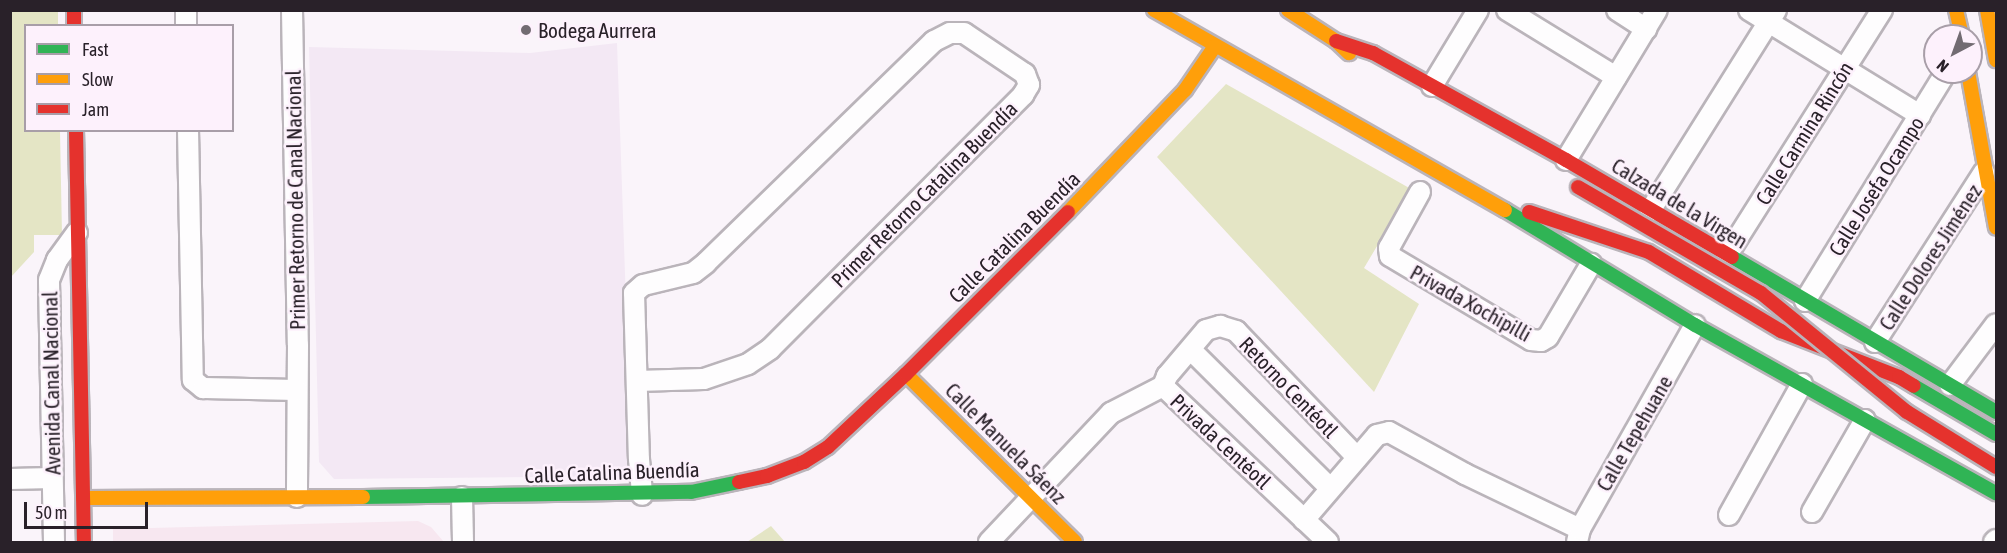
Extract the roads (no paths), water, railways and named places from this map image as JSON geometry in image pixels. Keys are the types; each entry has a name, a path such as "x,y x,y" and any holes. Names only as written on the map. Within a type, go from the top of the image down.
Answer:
{"street":[{"name":"Primer Retorno de Canal Nacional","path":"292,10 297,497"},
{"path":"1154,10 1484,197 1695,325 1996,493"},
{"path":"1432,86 1478,10"},
{"path":"1508,10 1616,77"},
{"path":"1617,10 1646,29"},
{"path":"1566,160 1657,10"},
{"path":"1749,10 1772,16 1845,69 1920,115"},
{"name":"Calle Carmina Rincón","path":"1727,255 1882,10"},
{"path":"1987,10 1996,60"},
{"name":"Calzada de la Virgen","path":"1295,12 1336,41 1359,62"},
{"path":"1650,211 1772,16"},
{"name":"Primer Retorno Catalina Buendía","path":"637,381 704,380 748,364 770,349 1023,95 1029,85 1025,74 964,33 950,33 934,41 706,263 693,273 643,285 634,293 639,459 642,495"},
{"name":"Calzada de la Virgen","path":"1336,41 1373,53 1566,160 1996,412"},
{"name":"Calle Catalina Buendía","path":"83,498 642,495 709,489 767,476 804,462 828,447 906,374 1149,129 1185,90 1215,46"},
{"name":"Calle Josefa Ocampo","path":"1805,301 1939,84"},
{"path":"1970,84 1984,172 1996,227"},
{"name":"Avenida Canal Nacional","path":"76,132 84,543"},
{"path":"188,132 194,380 203,388 297,390"},
{"name":"Calle Dolores Jiménez","path":"1875,342 1984,172"},
{"name":"Calzada de la Virgen","path":"1573,184 1761,293 1907,412 1996,468"},
{"name":"Privada Xochipilli","path":"1420,192 1389,248 1390,256 1531,340 1541,341 1548,337 1591,264"},
{"path":"1484,197 1649,252 1781,331 1899,377 1996,434"},
{"name":"Avenida Canal Nacional","path":"54,543 49,280 57,260 77,232"},
{"path":"1950,385 1996,324"},
{"name":"Calle Tepehuane","path":"1578,536 1695,325"},
{"name":"Retorno Centéotl","path":"1163,386 1167,376 1206,330 1220,326 1236,331 1357,457"},
{"path":"1191,350 1330,488"},
{"name":"Calle Manuela Sáenz","path":"906,374 1075,543"},
{"path":"1729,515 1802,384"},
{"name":"Privada Centéotl","path":"989,543 1030,496 1111,413 1163,386 1328,543"},
{"path":"1812,512 1865,420"},
{"path":"1304,519 1377,435 1389,432 1578,536"},
{"path":"10,479 52,478"},
{"path":"462,497 463,543"}],"place":[{"name":"Bodega Aurrera","path":"526,30"}]}
